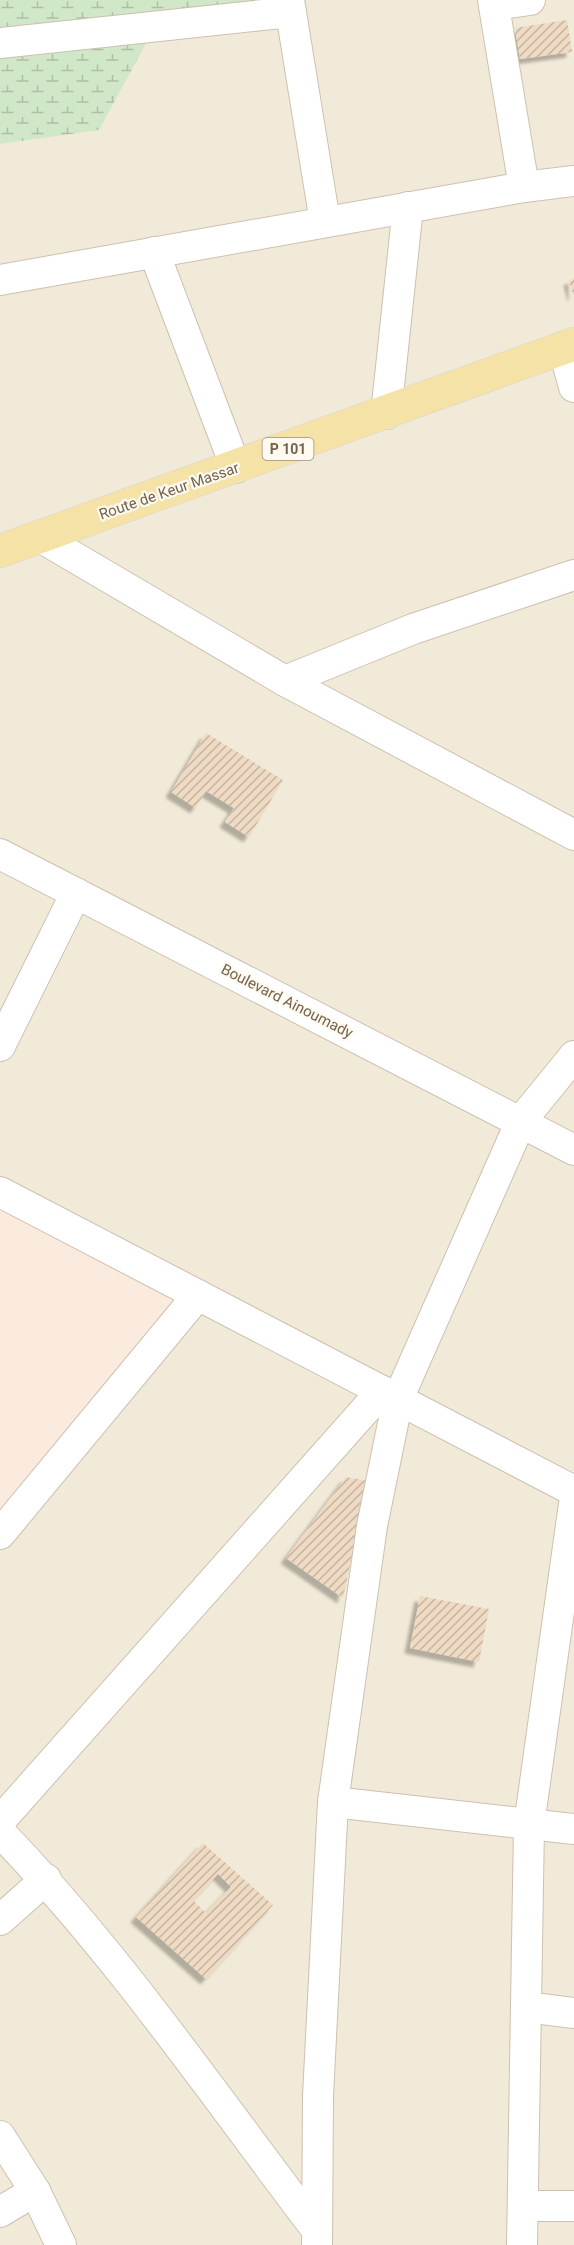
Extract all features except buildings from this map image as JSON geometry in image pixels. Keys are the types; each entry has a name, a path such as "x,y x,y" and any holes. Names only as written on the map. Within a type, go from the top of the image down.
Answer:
{"main road":[{"name":"Route de Keur Massar","path":"0,551 386,414 569,346"}],"street":[{"path":"524,187 493,2 530,0"},
{"path":"0,43 290,6 325,222"},
{"path":"0,280 408,207 524,187 574,181"},
{"path":"386,414 408,207"},
{"path":"154,252 236,468"},
{"path":"569,346 574,387"},
{"path":"40,537 285,681 574,835"},
{"path":"285,681 413,629 574,576"},
{"name":"Boulevard Ainoumady","path":"0,854 574,1150"},
{"path":"0,1046 76,893"},
{"path":"0,1821 390,1395 521,1121 574,1056"},
{"path":"0,1192 574,1491"},
{"path":"0,1534 198,1295"},
{"path":"316,2237 318,2096 333,1802 390,1395"},
{"path":"522,2245 529,1825 574,1504"},
{"path":"333,1802 574,1829"},
{"path":"0,1832 46,1880 140,1996 316,2237"},
{"path":"0,1920 46,1880"},
{"path":"526,2007 574,2013"},
{"path":"0,2136 35,2191 61,2245"},
{"path":"0,2212 35,2191"},
{"path":"523,2205 574,2206"}],"shaded area":[{"path":"0,0 574,0 574,2245 0,2245"},
{"path":"0,1204 177,1297 0,1517"}],"green space":[{"path":"0,0 274,0 148,40 99,130 0,144"}]}
